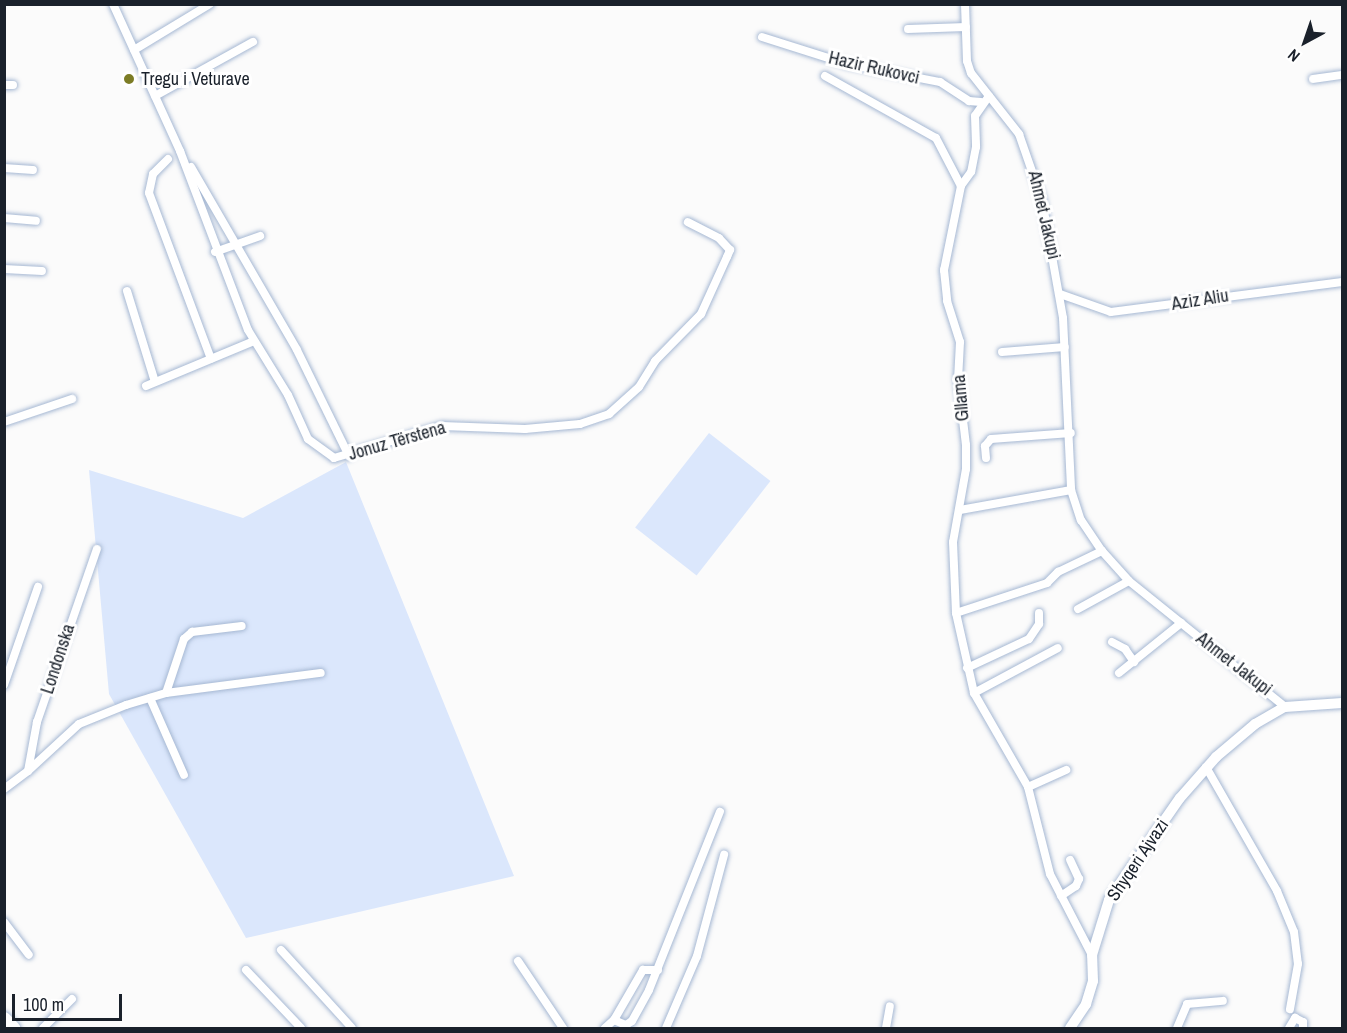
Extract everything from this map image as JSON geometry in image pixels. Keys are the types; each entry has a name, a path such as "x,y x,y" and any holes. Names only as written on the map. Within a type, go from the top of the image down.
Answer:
{"main road":[{"path":"4,1019 13,1029"}],"street":[{"name":"Jonuz Tërstena","path":"113,4 180,151 215,252 254,341 288,395 308,439 334,458 349,456 442,426 525,429 580,424 609,414 639,387 655,361 701,314 728,256 730,250 719,238 688,222"},
{"path":"134,50 210,4"},
{"name":"Ahmet Jakupi","path":"965,4 966,61 985,99 1019,134 1032,162 1060,294 1071,433 1071,490 1081,520 1102,551 1129,580 1285,707"},
{"path":"908,29 966,27"},
{"name":"Hazir Rukovci","path":"762,37 847,64 940,82 969,101 985,99"},
{"path":"155,96 253,42"},
{"path":"1313,79 1342,75"},
{"path":"825,76 936,138 961,186"},
{"name":"Gllama","path":"985,99 975,116 976,147 971,172 961,186 944,270 947,301 960,342 958,378 966,445 960,510 953,542 956,613 974,693 1028,787 1050,874 1092,955"},
{"path":"180,151 297,350 349,456"},
{"path":"168,159 153,174 149,193 211,359"},
{"path":"4,168 33,170"},
{"path":"4,218 36,221"},
{"path":"215,252 260,236"},
{"path":"4,269 42,271"},
{"name":"Aziz Aliu","path":"1060,294 1111,312 1342,282"},
{"path":"127,291 155,382"},
{"path":"146,386 254,341"},
{"path":"1002,352 1065,347"},
{"path":"4,422 72,399"},
{"path":"986,458 986,446 991,439 1071,433"},
{"path":"960,510 1071,490"},
{"name":"Londonska","path":"28,771 41,711 97,549"},
{"path":"956,613 1047,583 1058,572 1102,551"},
{"path":"1078,609 1129,580"},
{"path":"4,685 38,586"},
{"path":"967,668 1029,639 1039,624 1039,612"},
{"name":"Ahmet Jakupi","path":"1119,673 1181,623"},
{"path":"166,693 184,639 192,632 242,626"},
{"path":"1112,642 1125,649 1134,662"},
{"path":"974,693 1058,648"},
{"path":"4,789 28,771 79,724 150,698 166,693 321,673"},
{"path":"150,698 184,775"},
{"name":"Shyqeri Ajvazi","path":"1070,1029 1086,1004 1093,981 1092,955 1109,900 1141,850 1165,825 1180,798 1232,741 1285,707 1342,703"},
{"path":"1206,767 1278,891 1294,932 1298,964 1290,1009"},
{"path":"1028,787 1066,770"},
{"path":"614,1020 626,1024 632,1021 658,970 720,812"},
{"path":"666,1029 697,956 724,855"},
{"path":"1061,896 1076,886 1079,879 1070,860"},
{"path":"4,922 29,955"},
{"path":"280,950 352,1029"},
{"path":"518,961 559,1027"},
{"path":"246,970 301,1029"},
{"path":"605,1029 614,1020 643,970 658,970"},
{"path":"43,1029 72,999"},
{"path":"1177,1029 1188,1004 1224,1001"},
{"path":"886,1029 890,1006"},
{"path":"1289,1029 1295,1018 1303,1022 1303,1029"}],"shaded area":[{"path":"709,433 770,481 697,576 635,528"},
{"path":"346,462 514,876 246,938 109,694 89,470 243,518"}],"place":[{"name":"Tregu i Veturave","path":"129,79"}]}
